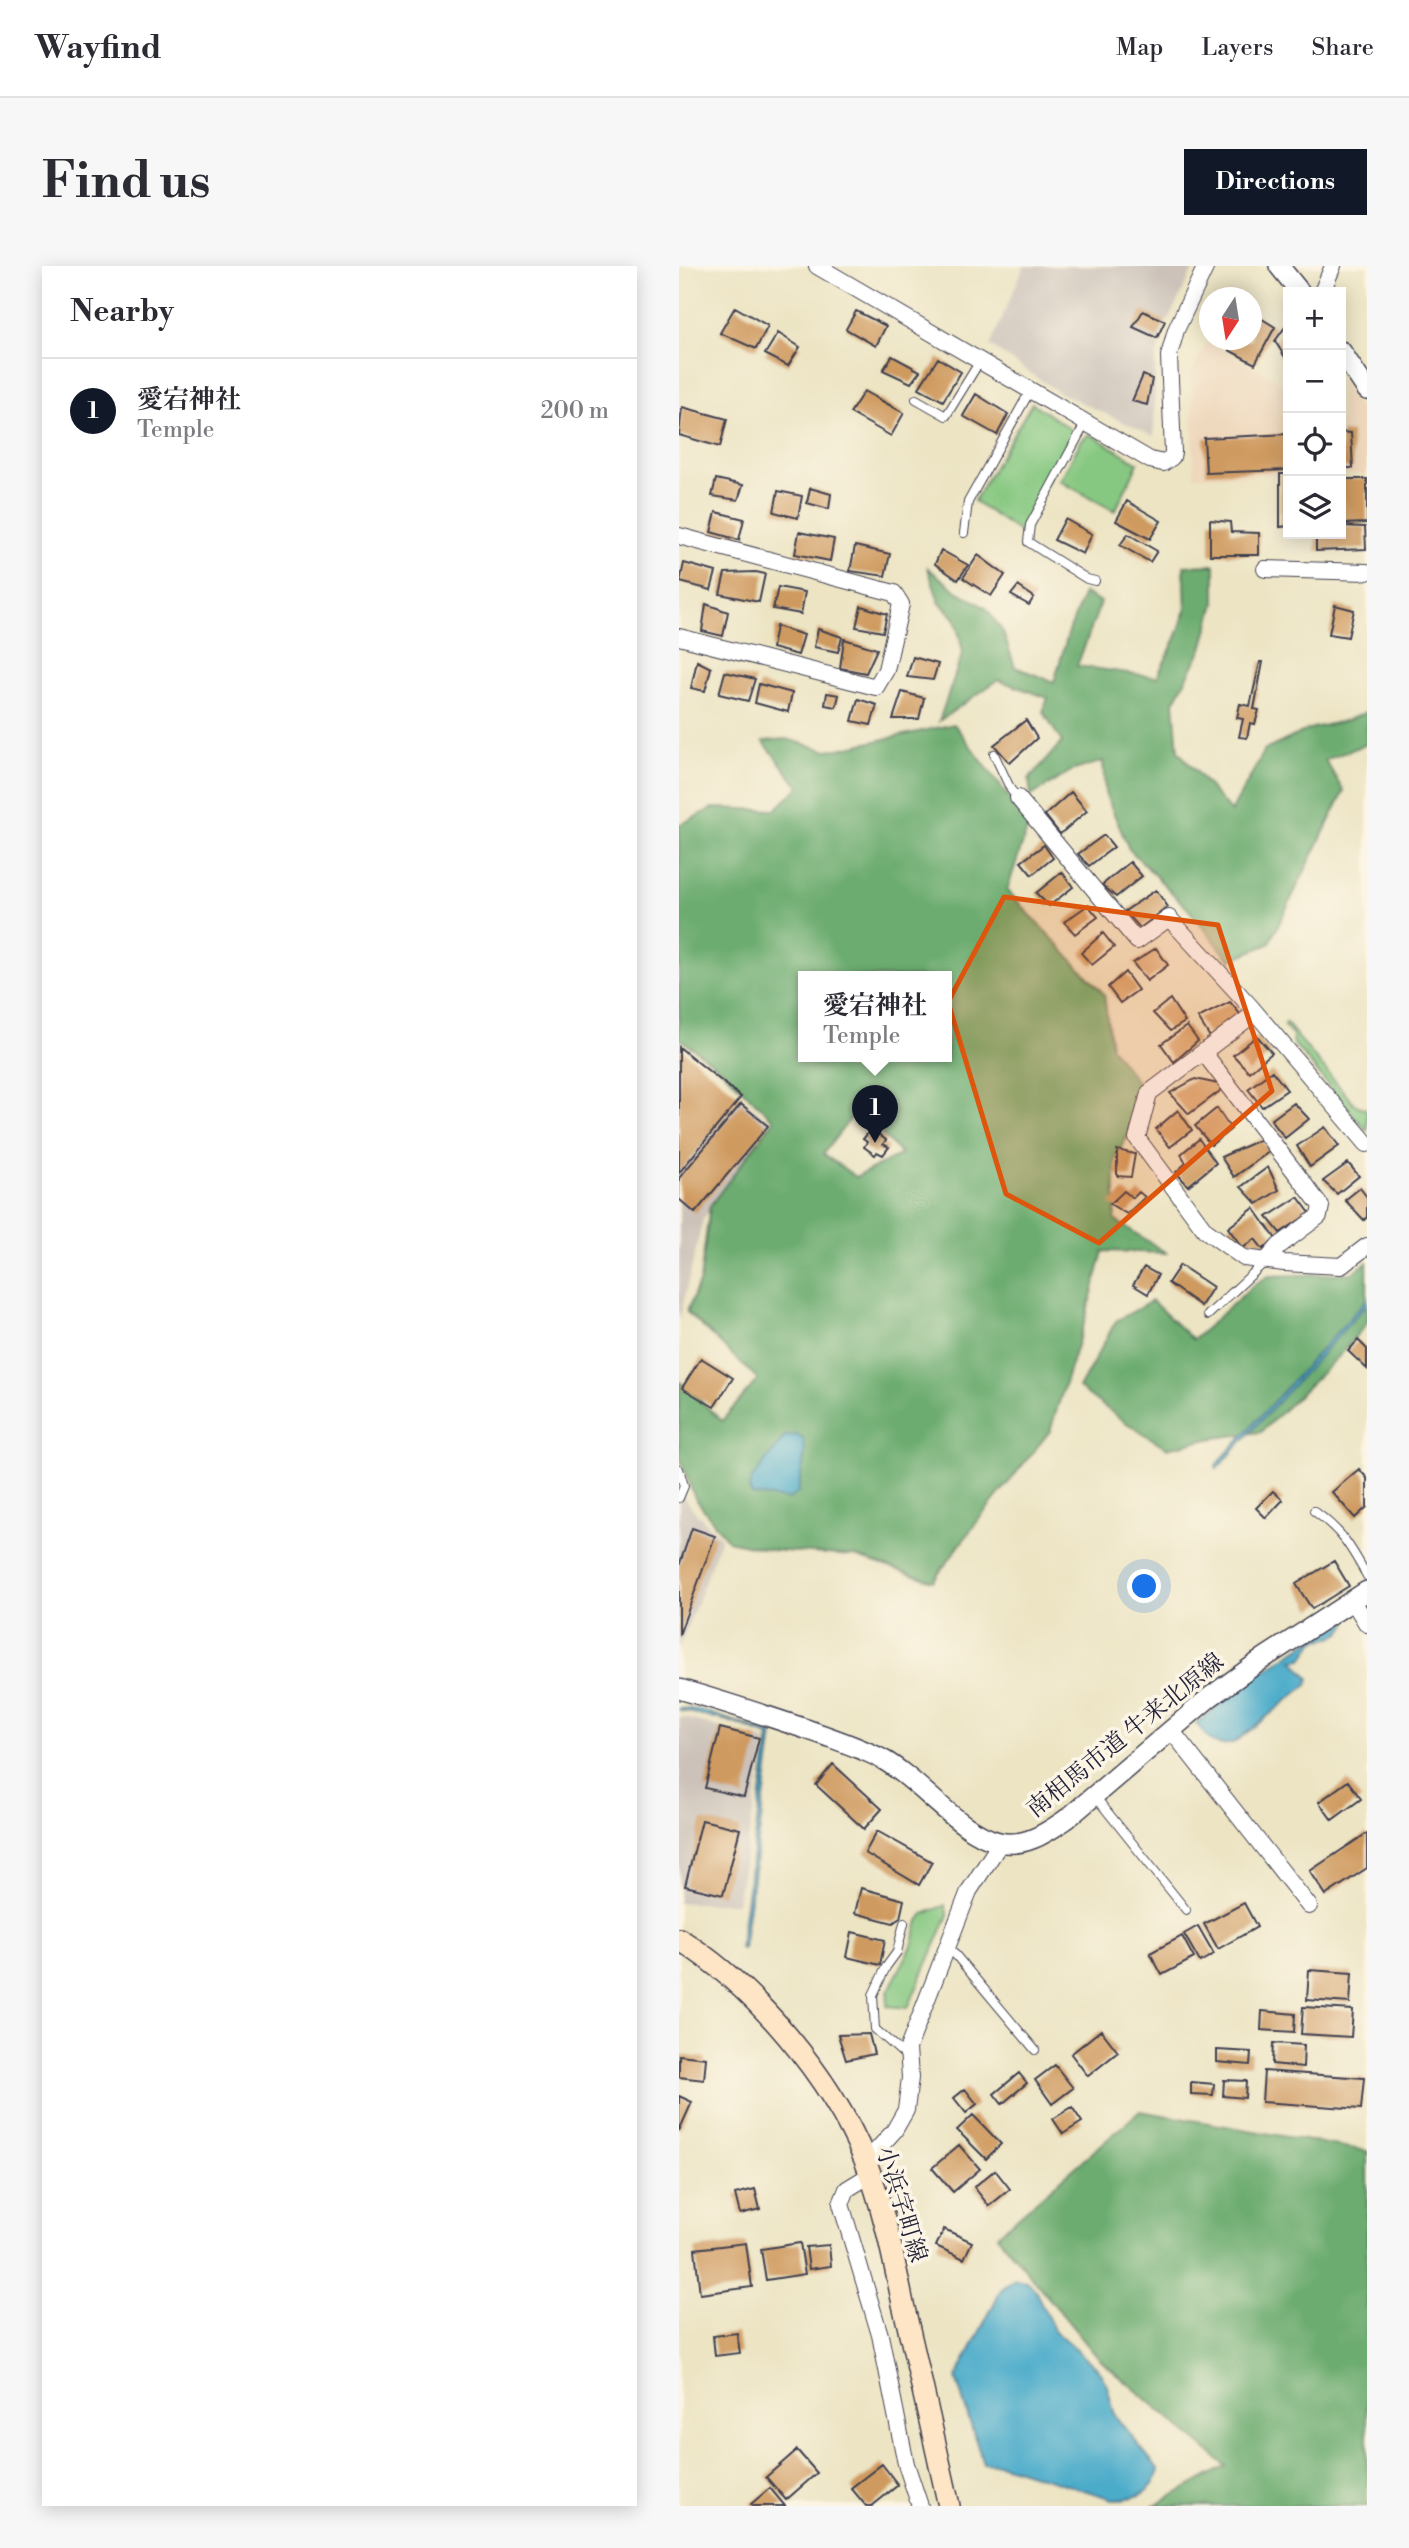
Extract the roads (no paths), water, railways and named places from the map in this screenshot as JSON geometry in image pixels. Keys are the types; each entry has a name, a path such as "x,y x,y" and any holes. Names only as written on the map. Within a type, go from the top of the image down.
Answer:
{"main road":[{"name":"小浜字町線","path":"679,1938 747,1990 789,2038 841,2113 868,2168 889,2240 949,2506"}],"street":[{"path":"817,266 1150,460 1163,463 1172,457 1174,445 1169,356 1175,330 1206,266"},
{"path":"1279,266 1296,287"},
{"path":"1324,287 1333,266"},
{"path":"1346,358 1367,390"},
{"path":"679,536 894,593 901,604 886,670 876,687 679,637"},
{"path":"1265,569 1367,572"},
{"path":"1018,798 1137,942 1169,918 1367,1144"},
{"path":"1255,1013 1149,1093 1137,1138 1205,1230 1244,1258 1341,1266 1367,1246"},
{"path":"1204,1053 1321,1206 1319,1216 1279,1246 1266,1261"},
{"path":"1360,1596 1367,1624"},
{"name":"南相馬市道 牛来北原線","path":"1001,1842 1014,1843 1044,1834 1240,1674 1360,1596"},
{"path":"679,1689 842,1741 880,1758 908,1776 974,1832 1001,1842 969,1892 908,2048 910,2078 906,2110 868,2168 847,2189 841,2204 880,2336 906,2464 920,2506"},
{"path":"1171,1730 1309,1906"}],"lane":[{"path":"916,399 946,416 979,361"},
{"path":"964,533 968,502 1030,391"},
{"path":"1086,422 1030,525 1028,542 1087,579 1095,581"},
{"path":"993,754 1011,790 1018,798"},
{"path":"1208,1315 1266,1261"},
{"path":"679,1469 684,1486 679,1498"},
{"path":"1314,1511 1335,1526 1367,1576"},
{"path":"1094,1795 1186,1910"},
{"path":"904,1923 897,1952 873,1995 875,2029 908,2058"},
{"path":"948,1946 1035,2050"}],"water":[{"path":"1367,1299 1367,1304 1217,1469 1216,1465"},
{"path":"797,1435 804,1440 805,1452 798,1492 789,1499 752,1495 749,1489 752,1479 785,1436"},
{"path":"1344,1618 1347,1623 1341,1632 1315,1641 1302,1659 1293,1660 1309,1678 1308,1684 1235,1742 1216,1744 1196,1723 1254,1678"},
{"path":"679,1708 700,1710 773,1734 743,1949 740,1948 769,1736 729,1721"},
{"path":"1014,2279 1027,2281 1034,2288 1054,2330 1098,2369 1107,2386 1115,2416 1159,2470 1153,2485 1142,2494 1113,2499 999,2464 983,2463 956,2378 1001,2290"}],"place":[{"name":"愛宕神社","path":"875,1143"}]}
